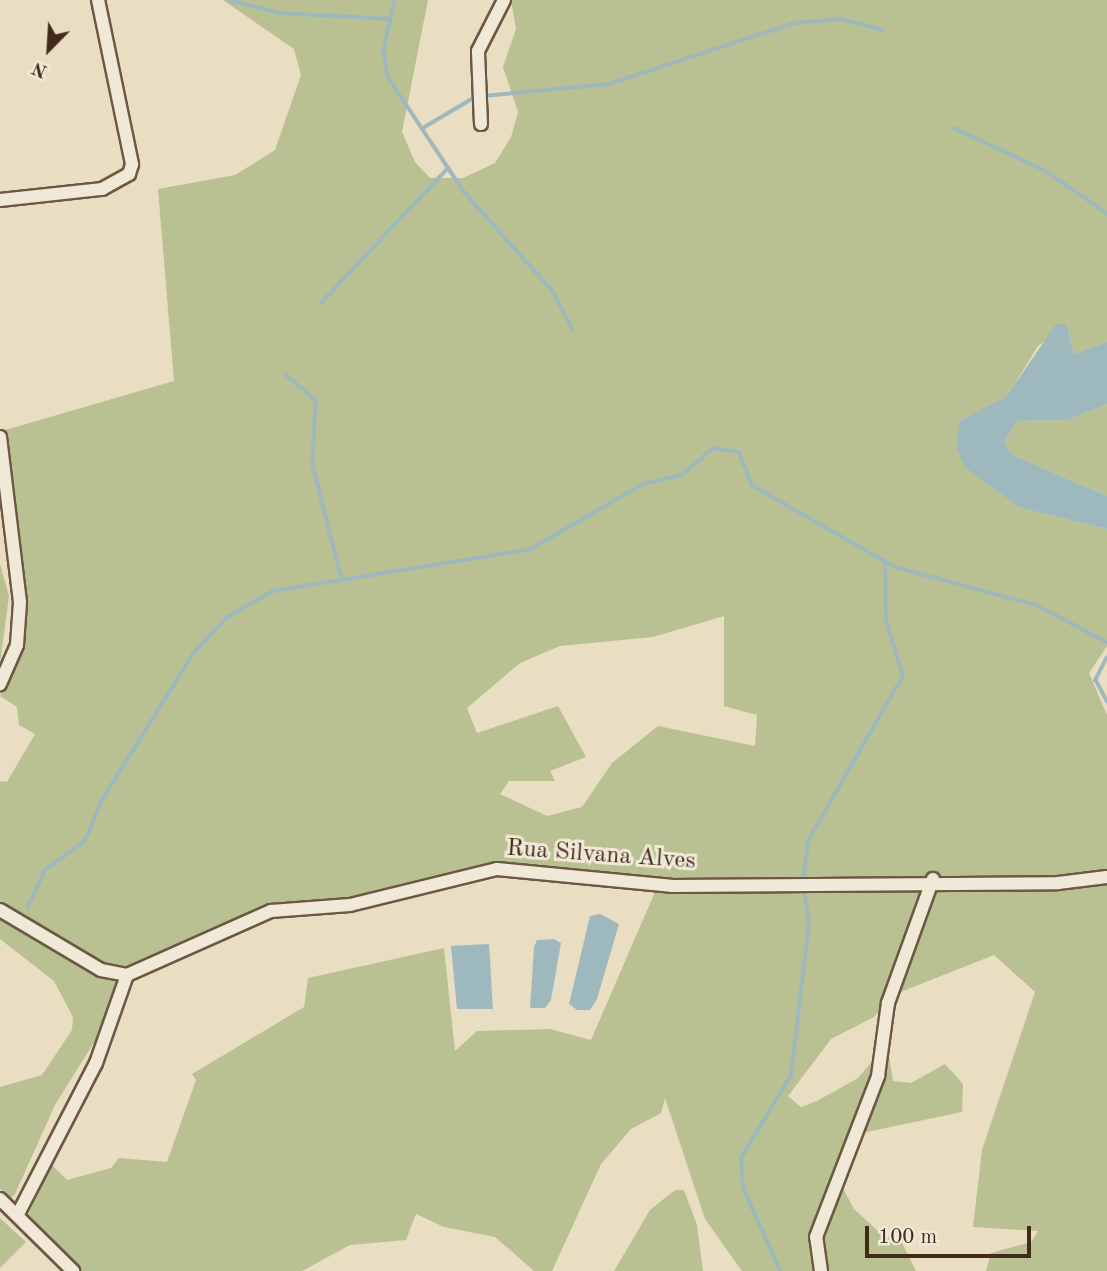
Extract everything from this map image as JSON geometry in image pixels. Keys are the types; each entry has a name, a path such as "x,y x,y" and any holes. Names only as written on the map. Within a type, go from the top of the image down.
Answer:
{"street":[{"path":"0,200 102,189 129,174 128,137 98,0"},
{"path":"481,124 478,51 503,0"},
{"path":"0,437 6,539 19,627 0,684"},
{"name":"Rua Silvana Alves","path":"127,975 271,911 350,905 497,869 673,886 933,879 1058,883 1107,877"},
{"path":"821,1271 816,1237 878,1076 888,1003 933,879"},
{"path":"0,910 101,970 127,975 96,1063 18,1214"},
{"path":"2,1204 18,1214 62,1266 72,1271"}],"green space":[{"path":"223,0 428,0 402,132 415,162 430,178 463,178 495,163 511,137 518,112 503,67 516,29 511,0 1107,0 1107,342 1074,354 1067,325 1038,346 1006,398 959,421 993,487 1020,508 1107,529 1107,646 1089,673 1107,715 1107,1271 986,1271 991,1253 1031,1242 1038,1231 973,1227 982,1150 1035,992 994,955 893,995 874,1017 831,1039 788,1096 801,1107 817,1101 858,1078 887,1044 893,1081 911,1083 945,1064 963,1084 962,1112 857,1134 838,1179 854,1209 879,1232 902,1243 916,1271 742,1271 705,1219 665,1098 661,1113 631,1129 601,1164 552,1271 534,1271 495,1237 444,1227 416,1214 406,1240 350,1245 302,1271 77,1271 32,1231 28,1215 52,1165 67,1180 111,1168 119,1158 167,1162 196,1080 192,1074 304,1007 308,978 444,948 455,1051 477,1031 550,1029 591,1040 655,892 536,867 264,911 119,980 98,1036 55,1105 15,1194 11,1198 0,1189 0,1087 42,1075 72,1030 73,1017 54,981 0,939 0,781 7,782 35,734 19,725 17,707 0,696 15,663 22,576 2,431 174,381 158,189 235,175 275,150 301,75 294,49","holes":["724,616 724,706 757,715 755,746 658,726 612,763 582,807 547,816 500,794 509,781 555,781 550,771 586,757 558,706 477,733 467,708 520,663 560,646 653,637"]},
{"path":"1107,404 1107,496 1015,456 1004,443 1017,421 1068,420"},
{"path":"0,564 9,596 0,663"},
{"path":"675,1190 684,1190 697,1225 703,1271 614,1271 650,1210"},
{"path":"0,1218 26,1242 0,1268"}],"water":[{"path":"1056,324 1067,325 1074,354 1107,342 1107,404 1068,420 1017,421 1004,443 1015,456 1107,496 1107,529 1020,508 965,467 957,450 959,421 1006,397"},
{"path":"600,914 619,924 597,999 590,1010 577,1010 569,1004 590,916"},
{"path":"554,939 561,943 551,1000 545,1008 530,1008 534,947 537,940"},
{"path":"489,944 493,1009 457,1009 451,946"}],"waterway":[{"path":"230,0 280,13 391,19"},
{"path":"395,0 384,51 388,77 465,193 552,290 573,329"},
{"path":"483,96 609,84 795,23 842,19 883,30"},
{"path":"423,128 475,97"},
{"path":"954,128 1044,170 1107,213"},
{"path":"320,304 448,168"},
{"path":"286,375 316,400 313,465 342,580"},
{"path":"27,909 45,870 85,841 102,800 193,654 226,618 273,591 531,549 643,484 682,475 713,448 739,452 753,486 895,567 1036,605 1107,642"},
{"path":"780,1271 743,1188 741,1158 791,1075 809,924 803,883 808,841 903,676 886,621 885,561"},
{"path":"1107,658 1096,680 1107,701"}]}
